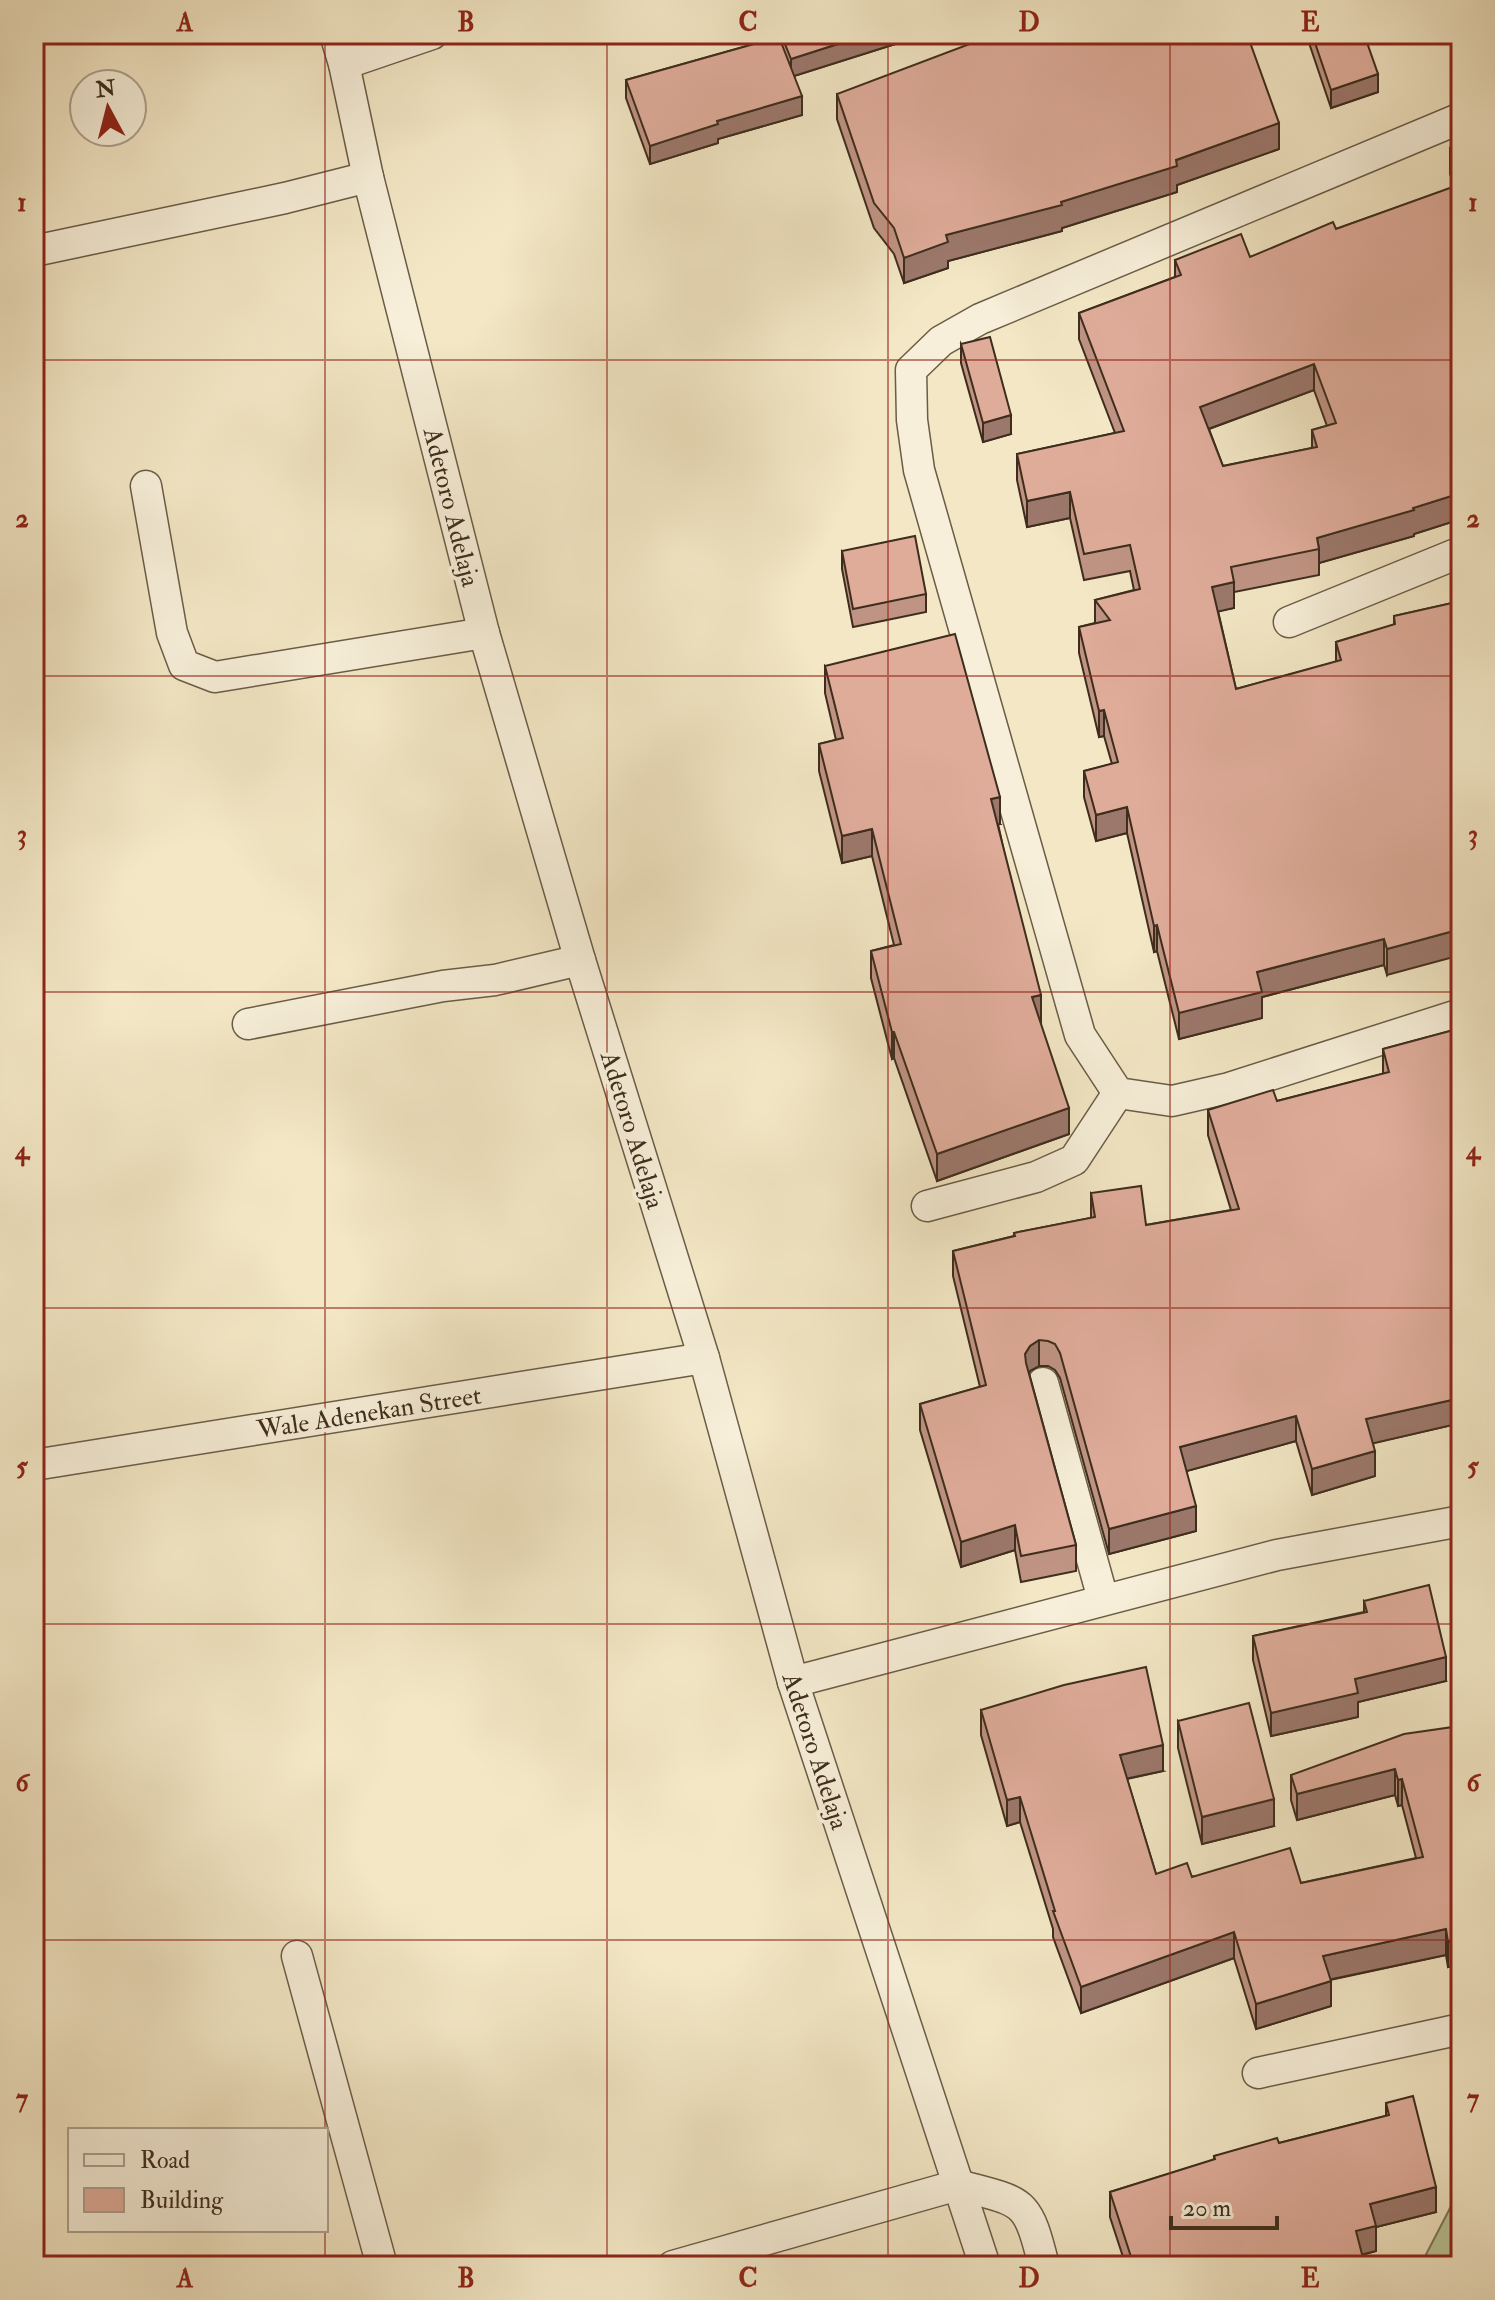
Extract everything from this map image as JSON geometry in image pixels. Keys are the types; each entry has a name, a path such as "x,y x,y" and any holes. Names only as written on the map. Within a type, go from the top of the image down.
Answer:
{"street":[{"name":"Adetoro Adelaja","path":"335,34 368,177 484,633 580,960 704,1358 793,1682 985,2266"},
{"path":"344,64 414,37"},
{"path":"1461,118 980,319 941,341 911,370 912,420 919,470 1071,1004 1080,1035 1118,1093 1172,1101 1201,1095 1461,1014"},
{"path":"34,251 285,198 368,177"},
{"path":"146,486 172,633 184,665 215,677 484,633"},
{"path":"1289,622 1461,552"},
{"path":"248,1024 443,986 495,980 580,960"},
{"path":"927,1206 1036,1177 1074,1160 1118,1093"},
{"name":"Wale Adenekan Street","path":"34,1465 704,1358"},
{"path":"1043,1383 1103,1599"},
{"path":"793,1682 1277,1555 1459,1530"},
{"path":"297,1956 382,2266"},
{"path":"1258,2073 1461,2029"},
{"path":"673,2266 958,2185 1021,2205 1030,2218 1044,2266"}],"green space":[{"path":"1461,2187 1461,2266 1420,2266"}],"building":[{"path":"781,34 869,34 791,59"},
{"path":"996,34 1247,34 1279,123 1176,160 1177,166 1061,202 1062,205 946,235 948,242 904,258 894,228 874,203 837,94"},
{"path":"1312,34 1364,34 1378,74 1331,90"},
{"path":"779,37 802,96 717,121 718,124 650,146 626,80"},
{"path":"1461,143 1461,177 1450,148"},
{"path":"1461,184 1461,493 1317,538 1319,549 1231,567 1234,582 1212,587 1236,689 1341,660 1336,642 1395,624 1394,616 1461,601 1461,760 1452,763 1461,799 1461,929 1387,949 1384,939 1257,972 1262,992 1179,1013 1157,925 1154,926 1127,807 1096,815 1084,771 1118,762 1104,710 1099,711 1079,627 1110,620 1095,600 1140,589 1130,545 1084,554 1070,492 1027,501 1017,454 1124,431 1079,313 1181,275 1175,260 1241,234 1250,257 1333,222 1336,229","holes":["1314,364 1336,423 1312,430 1317,447 1223,466 1200,407"]},
{"path":"990,337 1011,415 983,423 961,344"},
{"path":"915,536 926,594 853,609 842,551"},
{"path":"955,634 1000,797 991,799 1041,995 1032,997 1069,1108 937,1154 892,1032 871,951 901,944 872,829 842,836 819,744 843,738 825,666"},
{"path":"1461,1028 1461,1398 1366,1419 1375,1451 1312,1469 1296,1416 1180,1447 1196,1506 1109,1529 1060,1353 1055,1344 1039,1340 1025,1354 1026,1363 1076,1545 1021,1556 1015,1525 961,1542 920,1404 986,1385 953,1251 1015,1236 1014,1233 1095,1217 1091,1193 1141,1186 1146,1225 1239,1209 1208,1110 1273,1090 1277,1101 1389,1072 1383,1049"},
{"path":"1429,1585 1446,1657 1355,1679 1358,1693 1271,1713 1253,1636 1367,1612 1364,1601"},
{"path":"1146,1667 1163,1745 1120,1755 1156,1874 1187,1863 1192,1877 1290,1848 1301,1883 1423,1857 1402,1779 1398,1780 1395,1769 1297,1794 1291,1775 1404,1734 1460,1726 1461,1939 1448,1942 1446,1929 1323,1956 1331,1981 1256,2004 1234,1932 1081,1987 1053,1911 1020,1797 1007,1800 981,1710 1064,1685"},
{"path":"1249,1703 1274,1799 1202,1817 1178,1721"},
{"path":"1413,2096 1436,2187 1370,2204 1376,2226 1356,2231 1365,2266 1134,2266 1110,2192 1277,2138 1279,2143 1389,2115 1386,2103"}]}
